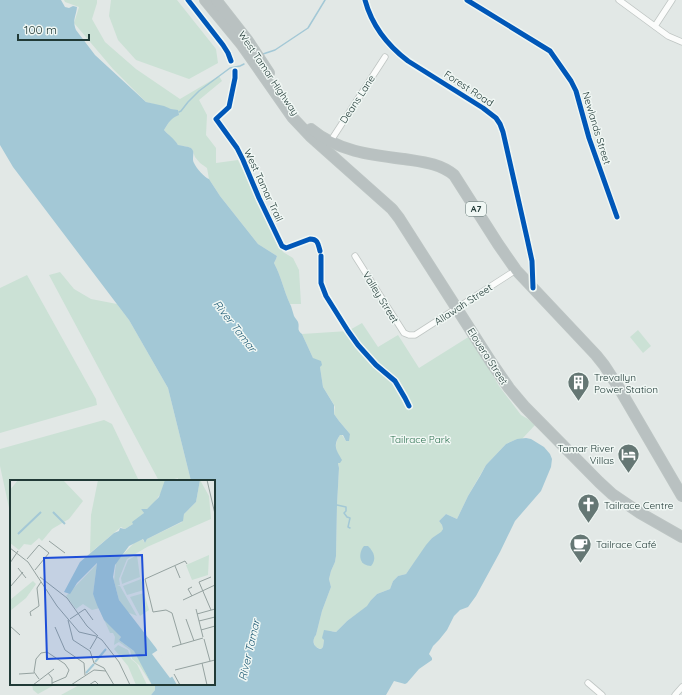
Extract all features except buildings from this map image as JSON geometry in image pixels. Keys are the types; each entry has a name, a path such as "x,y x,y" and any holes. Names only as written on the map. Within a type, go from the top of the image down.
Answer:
{"highway":[{"name":"West Tamar Highway","path":"206,0 242,45 292,118 327,144 340,146 362,153 431,163 450,171 457,179 498,244 518,272 604,365 682,496"},
{"name":"West Tamar Highway","path":"216,0 256,52 287,102 297,115 327,144"},
{"name":"Elouera Street","path":"327,144 392,209 399,218 503,379 533,416 598,482 612,494 682,538"}],"street":[{"name":"Forest Road","path":"365,0 374,24 385,40 399,54 483,107 492,114 500,124 514,176 532,261 533,288"},
{"name":"Newlands Street","path":"468,0 550,51 571,81 576,91 591,144 617,217"},
{"path":"618,0 668,36 682,42"},
{"path":"655,26 672,0"},
{"name":"Deans Lane","path":"327,144 385,57"},
{"name":"Valley Street","path":"355,256 404,333 409,335"},
{"name":"Allawah Street","path":"409,335 415,335 518,272 527,274 532,269"},
{"path":"588,683 602,695"},
{"path":"675,695 682,687"}],"green space":[{"path":"64,0 97,0 92,19 105,42 136,69 180,99 219,76 222,81 199,100 207,115 206,135 216,148 216,163 238,160 283,252 293,258 299,270 301,304 290,304 274,263 277,256 258,244 220,196 209,179 207,168 195,157 192,149 178,145 164,130 178,111 146,102 113,69 74,23 79,7 65,2"},
{"path":"111,0 177,0 216,49 218,63 189,79 136,60 118,40 109,16"},
{"path":"60,272 74,289 91,299 117,304 129,320 168,388 191,480 178,480 178,478 158,480 49,275"},
{"path":"27,275 96,399 97,405 0,433 0,288"},
{"name":"Tailrace Park","path":"362,323 378,347 398,335 419,368 470,336 499,386 521,415 535,425 522,439 517,439 506,444 486,465 457,519 446,514 439,521 443,529 441,533 432,538 406,574 398,576 393,581 390,589 377,594 368,606 347,621 336,632 332,631 324,640 323,647 321,649 315,646 314,638 331,587 329,579 336,556 338,463 341,459 336,450 336,444 340,435 348,441 350,434 334,414 335,407 323,387 320,367 313,358 302,334 348,331"},
{"path":"638,330 651,346 643,353 630,337"},
{"path":"104,420 112,424 139,480 10,480 10,512 0,466 0,449"},
{"path":"32,685 54,685 38,694 33,690"},
{"path":"79,685 155,685 155,690 151,695 61,695"}],"water":[{"name":"River Tamar","path":"0,0 61,0 65,7 77,7 74,21 76,30 95,55 146,102 178,110 179,115 170,121 164,130 175,140 178,145 191,148 195,165 205,177 209,179 220,196 258,244 277,256 274,263 294,316 298,322 299,331 302,334 313,358 321,361 322,365 320,367 323,387 334,405 334,414 350,434 349,441 346,441 343,435 340,435 336,442 338,454 342,460 338,463 336,556 329,579 331,587 322,611 316,635 314,637 315,646 321,649 323,647 324,640 322,638 324,630 336,632 347,621 367,606 377,594 390,589 393,581 398,576 406,574 426,545 443,529 439,521 446,514 457,519 486,465 506,444 517,439 531,439 544,447 550,454 552,459 551,467 541,491 515,521 476,596 468,607 460,610 454,616 447,630 433,646 429,654 432,660 419,669 407,683 405,684 394,681 386,695 151,695 155,690 155,685 215,685 215,480 191,480 168,388 129,320 13,167 0,145"},
{"path":"364,546 368,546 373,553 374,561 371,566 364,564 360,558"}],"waterway":[{"path":"263,54 275,50 308,28 325,0"},
{"path":"179,112 199,91 230,68 244,64"},
{"path":"337,505 346,507 346,511 344,513 350,518 348,527 350,528"}],"cycle path":[{"path":"188,0 223,45 231,61"},
{"path":"365,0 376,27 387,42 400,55 483,108 496,118 500,124 532,261 533,288"},
{"path":"467,0 550,51 571,81 576,91 589,138 617,217"},
{"name":"West Tamar Trail","path":"235,71 229,107 216,119 237,148 282,246 286,248 313,239 317,242 320,251"},
{"path":"321,256 321,283 326,296 358,345 376,365 395,381 409,406"}],"place":[{"name":"Trevallyn Power Station","path":"579,402"},
{"name":"Tamar River Villas","path":"629,474"},
{"name":"Tailrace Centre","path":"588,524"},
{"name":"Tailrace Café","path":"580,564"}]}
